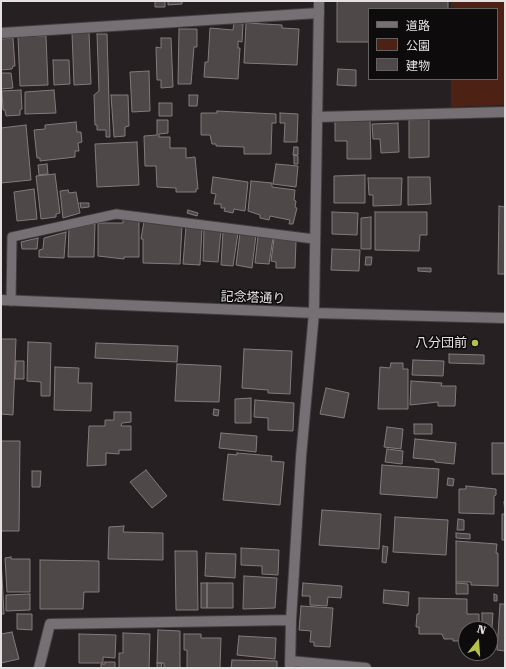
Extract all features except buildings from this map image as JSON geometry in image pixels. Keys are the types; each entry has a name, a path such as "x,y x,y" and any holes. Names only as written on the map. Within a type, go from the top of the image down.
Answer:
{"street":[{"path":"319,1 314,313 301,457 291,620 290,665 366,668"},
{"path":"1,33 319,13"},
{"path":"317,117 505,112"},
{"name":"記念塔通り","path":"6,301 314,313 505,318"},
{"path":"39,668 50,624 291,620"}],"lane":[{"path":"6,301 12,237 116,214 314,239"}],"green space":[{"path":"451,1 505,1 505,105 451,107 451,80 498,80 498,8 451,8"}],"place":[{"name":"八分団前","path":"475,343"}]}
